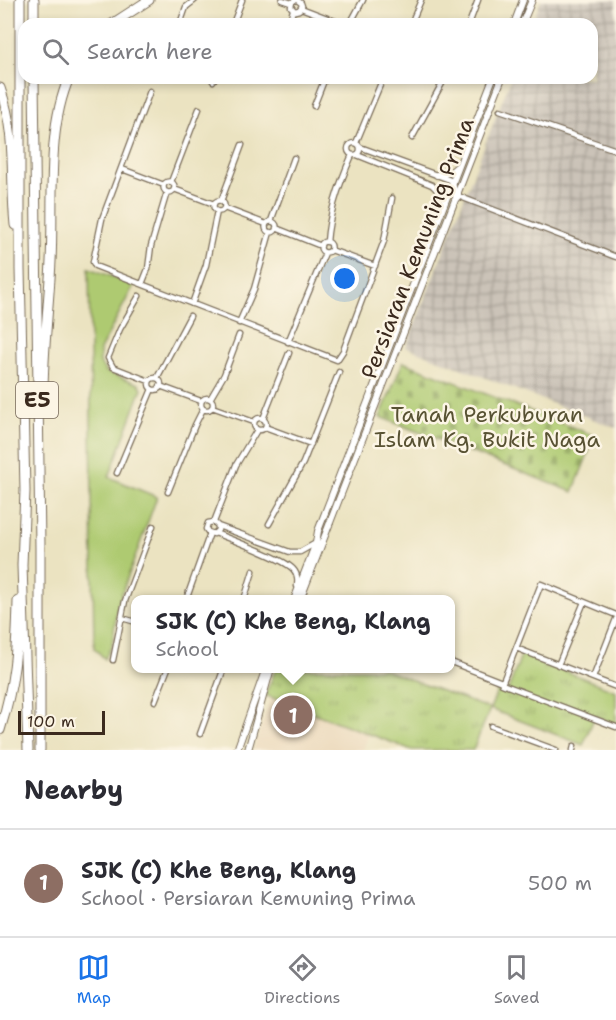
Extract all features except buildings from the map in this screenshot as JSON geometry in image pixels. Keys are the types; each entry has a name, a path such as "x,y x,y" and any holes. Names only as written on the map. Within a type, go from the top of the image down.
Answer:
{"highway":[{"name":"E5","path":"20,0 20,18"},
{"path":"34,0 34,18"},
{"path":"121,18 149,0"},
{"name":"E5","path":"20,84 20,269 25,491 22,565 27,659 28,750"},
{"name":"E5","path":"34,84 40,547 40,750"},
{"path":"38,453 42,426 56,129 61,98 67,84"},
{"path":"0,88 10,122 13,202 20,269"},
{"path":"0,730 16,665 18,601 22,565"}],"street":[{"path":"182,18 186,7 195,0"},
{"path":"235,18 242,0"},
{"path":"282,0 296,1 302,4 301,8"},
{"path":"354,18 363,0"},
{"path":"414,18 421,0"},
{"path":"471,18 478,0"},
{"path":"516,18 523,0"},
{"path":"524,18 532,0"},
{"path":"291,18 296,1"},
{"path":"294,10 301,8 327,18"},
{"path":"314,106 323,84"},
{"path":"327,242 327,231 336,200 354,155 360,152 358,145 381,84"},
{"path":"412,138 442,84"},
{"name":"Persiaran Kemuning Prima","path":"298,595 322,520 491,84"},
{"name":"Persiaran Kemuning Prima","path":"298,595 457,198 500,84"},
{"path":"150,91 102,219 93,264 335,360 339,359 384,241 392,198"},
{"path":"122,169 164,185 171,182 199,109"},
{"path":"500,110 616,150"},
{"path":"441,213 444,199 432,185 354,155 348,151 348,147 351,144 358,145 453,181 457,198 616,257"},
{"path":"224,208 221,201 242,145"},
{"path":"270,232 266,229 294,158"},
{"path":"437,175 456,170 460,161"},
{"path":"171,182 174,184 174,189"},
{"path":"142,284 148,269 151,246 167,192 164,185"},
{"path":"167,192 174,189"},
{"path":"174,189 214,204"},
{"path":"214,204 221,201"},
{"path":"192,304 206,265 217,211 214,209 214,204"},
{"path":"217,211 224,208 276,224 276,228 321,246"},
{"path":"239,322 254,289 270,232 276,228"},
{"path":"321,246 327,242"},
{"path":"327,242 331,244 332,250"},
{"path":"321,246 321,251 325,253"},
{"path":"288,342 325,253 332,250 375,266"},
{"path":"139,296 120,329 108,358 113,367 149,381"},
{"path":"149,381 157,378 190,316"},
{"path":"212,406 210,399 224,375 239,335"},
{"path":"265,427 263,419 289,353"},
{"path":"269,524 311,444 339,372"},
{"path":"157,378 161,382 160,386"},
{"path":"149,381 148,385 152,389"},
{"path":"152,389 160,386"},
{"path":"160,386 201,402"},
{"path":"117,473 152,389"},
{"path":"201,402 205,398 210,399"},
{"path":"201,402 204,409"},
{"path":"204,409 208,410 212,406"},
{"path":"212,406 254,422"},
{"path":"168,492 195,424 204,409"},
{"path":"254,422 257,419 263,419"},
{"path":"254,422 257,430"},
{"path":"265,427 311,444"},
{"path":"188,595 213,533 236,465 257,430 265,427"},
{"path":"297,595 298,579 295,571 285,562 213,533 206,527 210,522 290,552 300,552 316,543"},
{"path":"112,660 131,584 153,526"},
{"path":"269,556 273,546"},
{"path":"245,595 252,571"},
{"path":"502,682 541,585 616,617 593,678"},
{"path":"558,665 584,602"},
{"path":"122,618 131,621"},
{"path":"516,648 616,687"},
{"path":"455,664 616,727"},
{"path":"155,701 166,673"},
{"path":"200,734 223,673"},
{"path":"237,750 265,673"},
{"path":"248,750 270,673"},
{"path":"248,720 256,723"},
{"path":"491,726 556,750"}],"shaded area":[{"path":"541,0 616,0 616,428 406,347 509,84 598,84 598,18 534,18"},
{"path":"271,697 369,734 363,750 253,750"}],"green space":[{"path":"89,268 134,285 100,350 100,363 106,372 139,384 142,388 109,477 157,497 118,604 112,644 105,659 94,648"},
{"name":"Tanah Perkuburan Islam Kg. Bukit Naga","path":"403,362 595,436 573,492 380,417"},
{"path":"522,654 616,691 616,724 595,716 583,745 490,709 498,689 507,692"},
{"path":"274,673 394,673 490,709 473,750 412,750 265,695"}],"place":[{"name":"SJK (C) Khe Beng, Klang","path":"293,715"}]}
